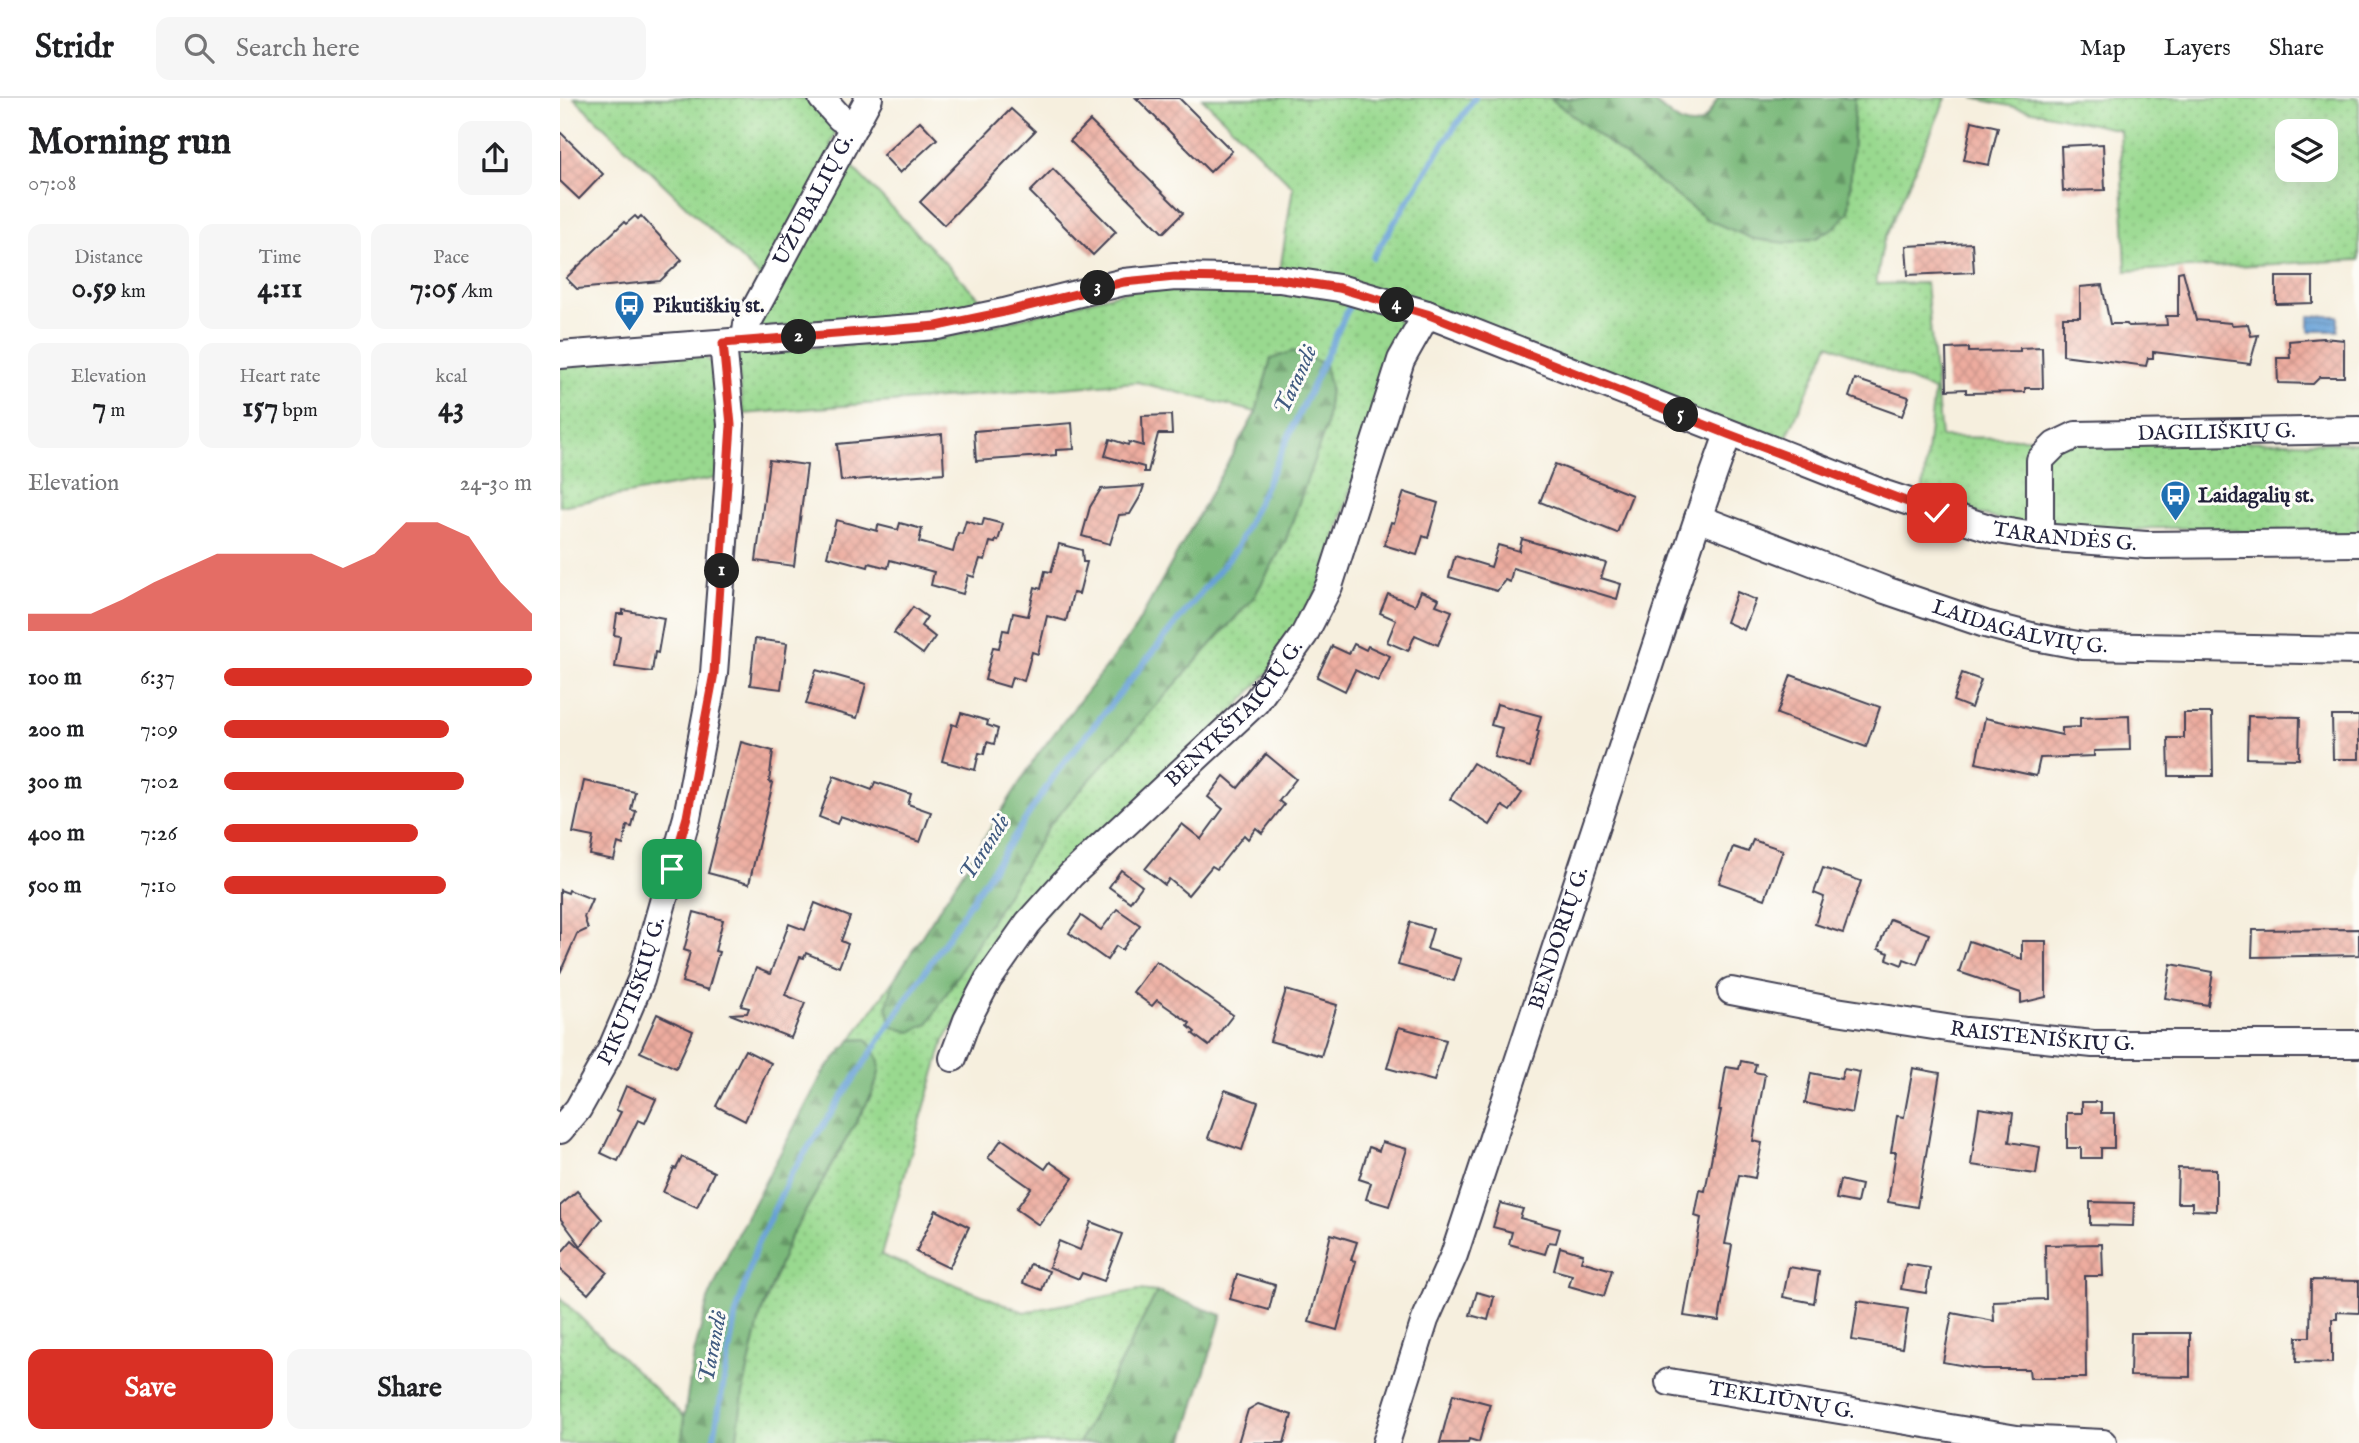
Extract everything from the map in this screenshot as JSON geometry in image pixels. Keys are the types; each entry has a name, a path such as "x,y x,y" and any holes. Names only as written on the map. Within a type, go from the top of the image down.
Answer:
{"street":[{"path":"822,98 840,118 855,125"},
{"name":"UŽUBALIŲ G.","path":"734,342 747,324 869,98"},
{"name":"TARANDĖS G.","path":"560,355 937,326 1124,282 1175,277 1279,279 1339,288 1427,314 1728,434 1937,513 1992,529 2040,537 2146,544 2359,543"},
{"name":"BENYKŠTAIČIŲ G.","path":"953,1058 967,1020 988,980 1028,923 1071,874 1256,702 1304,635 1329,586 1401,360 1427,314"},
{"name":"PIKUTIŠKIŲ G.","path":"560,1130 578,1109 611,1050 641,980 687,817 714,673 734,342"},
{"name":"DAGILIŠKIŲ G.","path":"2040,537 2040,460 2055,445 2076,435 2359,430"},
{"name":"BENDORIŲ G.","path":"1386,1443 1425,1320 1454,1255 1728,434"},
{"name":"LAIDAGALVIŲ G.","path":"1698,518 1885,590 1985,624 2035,637 2082,646 2359,651"},
{"name":"RAISTENIŠKIŲ G.","path":"1731,991 1830,1010 1966,1031 2093,1044 2359,1044"},
{"name":"TEKLIŪNŲ G.","path":"1669,1382 2017,1439 2104,1443"}],"green space":[{"path":"574,98 810,98 837,127 831,145 986,305 918,316 732,330 760,277"},
{"path":"1202,98 1550,98 1708,220 1849,212 1855,98 1946,98 1883,243 1876,284 1926,283 1941,437 2359,443 2359,535 2271,536 2215,528 2150,528 2120,533 2004,521 1922,497 1934,391 1829,344 1784,443 1280,271 1293,187"},
{"path":"1550,98 1648,99 1681,123 1694,125 1705,119 1718,98 1855,98 1849,212 1835,227 1816,238 1786,243 1753,239 1708,220"},
{"path":"1973,98 2359,98 2359,260 2126,271 2120,130"},
{"path":"1291,289 1388,311 1400,322 1400,332 1322,580 1282,658 978,986 944,1041 881,1255 1024,1312 1139,1290 1157,1292 1079,1443 736,1443 744,1387 760,1317 789,1240 872,1094 866,1039 851,1040 895,978 887,1006 989,922 1050,824 1254,597 1285,542 1326,426 1330,387 1271,359 1256,412 1137,382 743,414 737,358 741,352 935,340 1132,290"},
{"path":"1293,351 1325,364 1330,387 1326,426 1285,542 1254,597 1050,824 928,1024 911,1032 892,1027 887,1006 895,978 1038,754 1133,632 1256,412 1271,359"},
{"path":"694,354 705,357 716,367 720,389 717,478 560,506 560,364"},
{"path":"866,1039 876,1053 880,1065 878,1078 872,1094 789,1240 760,1317 744,1387 736,1443 682,1443 694,1354 708,1300 734,1240 824,1071 851,1040"},
{"path":"1157,1292 1222,1315 1183,1443 1079,1443"},
{"path":"560,1298 684,1417 682,1443 560,1443"}],"water":[{"path":"2309,316 2338,316 2338,331 2309,331"}],"building":[{"path":"1136,98 1179,98 1232,151 1210,172"},
{"path":"1011,109 1035,131 944,225 920,202"},
{"path":"920,121 937,139 900,173 883,155"},
{"path":"1090,121 1183,213 1163,233 1070,141"},
{"path":"1972,121 1998,127 1989,165 1964,160"},
{"path":"560,132 603,174 579,199 560,181"},
{"path":"2103,144 2105,190 2063,191 2061,146"},
{"path":"1053,169 1116,232 1093,255 1030,192"},
{"path":"635,216 638,219 641,216 682,260 660,281 577,289 566,278 624,222 626,224"},
{"path":"1972,243 1974,272 1908,275 1906,246"},
{"path":"2183,271 2196,320 2232,325 2248,324 2251,336 2258,335 2250,364 2153,352 2153,358 2148,358 2146,366 2063,355 2063,317 2080,317 2080,287 2102,285 2110,324 2167,325 2166,316 2178,316 2178,272"},
{"path":"2276,277 2313,277 2313,303 2276,304"},
{"path":"2323,338 2344,340 2344,377 2320,377 2313,384 2278,383 2277,358 2290,358 2289,341"},
{"path":"2042,347 2043,388 2025,388 2025,392 1966,393 1966,389 1947,390 1946,349 1969,348 1969,352 2020,351 2020,348"},
{"path":"1855,379 1909,397 1902,416 1849,397"},
{"path":"1171,415 1172,434 1158,434 1148,472 1144,472 1144,467 1105,456 1110,439 1128,445 1129,442 1143,446 1142,416"},
{"path":"1072,423 1074,449 1056,450 1056,455 976,461 974,431"},
{"path":"942,434 944,473 841,481 837,444"},
{"path":"769,460 807,465 794,566 756,561"},
{"path":"1555,464 1632,495 1617,533 1540,502"},
{"path":"1144,486 1130,514 1119,515 1110,544 1082,536 1090,507 1101,489"},
{"path":"1404,492 1438,503 1428,538 1423,536 1417,555 1384,545"},
{"path":"984,519 1003,524 998,541 990,542 985,560 980,559 974,577 968,575 963,594 931,585 934,572 890,560 888,568 869,563 868,567 827,556 836,520 877,531 878,525 898,530 900,523 922,529 919,542 953,552 958,533 962,534 966,521 982,526"},
{"path":"1522,539 1606,563 1601,578 1621,584 1617,599 1513,568 1510,582 1505,580 1497,591 1449,577 1455,556 1491,567 1498,545 1519,551"},
{"path":"1059,544 1082,550 1083,562 1087,562 1079,594 1073,593 1066,621 1047,616 1038,654 1032,652 1024,681 1012,677 1009,687 985,680 993,647 999,648 1003,630 1009,631 1013,613 1028,616 1035,587 1041,589 1045,571 1051,572"},
{"path":"1421,591 1439,599 1436,605 1452,611 1438,645 1415,635 1408,651 1387,642 1396,620 1380,613 1388,594 1415,605"},
{"path":"1737,592 1756,600 1744,630 1726,622"},
{"path":"913,607 927,617 921,626 935,637 923,654 894,633"},
{"path":"623,610 664,618 652,672 615,667 620,636 614,635 617,614 623,614"},
{"path":"755,639 787,643 781,689 750,685"},
{"path":"1354,644 1366,650 1368,646 1390,656 1378,681 1355,670 1345,691 1317,677 1332,646 1349,654"},
{"path":"816,670 866,684 857,718 806,704"},
{"path":"1962,673 1981,680 1971,708 1953,701"},
{"path":"1791,675 1880,707 1866,747 1777,714"},
{"path":"1497,704 1541,716 1530,767 1494,757 1502,728 1491,725"},
{"path":"961,713 988,721 987,725 998,729 994,744 987,742 984,754 979,753 975,770 942,761 952,724 957,726"},
{"path":"2184,713 2212,713 2213,776 2169,776 2168,738 2184,738"},
{"path":"2129,716 2130,750 2094,751 2094,756 2040,758 2036,776 1976,763 1985,718 2062,735 2062,728 2080,727 2080,718"},
{"path":"2248,716 2300,717 2299,759 2247,758"},
{"path":"2332,716 2359,716 2359,759 2333,759"},
{"path":"741,742 773,751 769,782 773,783 749,884 708,873"},
{"path":"1266,754 1296,779 1279,801 1284,805 1262,833 1256,828 1248,839 1244,835 1217,869 1212,866 1188,895 1169,879 1165,885 1145,869 1182,824 1201,839 1223,809 1208,797 1224,776 1238,788"},
{"path":"1473,763 1522,793 1510,811 1502,806 1490,825 1450,799"},
{"path":"834,776 872,790 875,782 911,794 908,804 931,812 920,842 840,816 837,824 819,817"},
{"path":"584,781 635,792 631,810 636,811 632,827 627,826 623,845 618,843 614,860 590,855 593,837 573,833"},
{"path":"1753,840 1783,850 1765,899 1719,883 1733,847 1748,852"},
{"path":"1823,868 1861,881 1843,933 1815,924 1824,897 1814,893"},
{"path":"1121,870 1142,886 1130,902 1109,887"},
{"path":"560,890 568,893 569,890 592,899 584,917 588,929 577,934 560,973"},
{"path":"815,903 850,917 841,941 848,944 839,967 806,953 804,958 800,957 785,995 805,1003 791,1038 730,1014 747,1013 749,1008 741,1006 756,968 770,974 789,924 805,930"},
{"path":"1117,909 1140,925 1122,950 1116,946 1107,960 1069,933 1081,916 1101,930"},
{"path":"694,912 723,920 715,951 719,952 708,990 682,982 690,952 684,950"},
{"path":"1890,919 1929,934 1917,964 1904,959 1902,965 1887,959 1889,953 1878,949"},
{"path":"1410,922 1433,929 1427,949 1461,959 1454,981 1398,965"},
{"path":"2359,929 2359,955 2252,957 2253,930"},
{"path":"1969,941 2022,959 2022,941 2046,941 2046,997 2021,1003 2021,993 1959,972"},
{"path":"1156,961 1233,1015 1209,1046 1193,1034 1195,1032 1188,1026 1190,1023 1157,1000 1152,1006 1133,992"},
{"path":"2171,964 2213,972 2208,1005 2165,998"},
{"path":"1286,990 1337,1005 1321,1056 1270,1041"},
{"path":"657,1014 693,1031 676,1068 640,1052"},
{"path":"1399,1027 1446,1040 1434,1081 1387,1068"},
{"path":"745,1050 771,1063 745,1121 716,1106"},
{"path":"1741,1061 1756,1064 1754,1072 1765,1074 1753,1141 1762,1143 1755,1178 1739,1175 1725,1244 1732,1245 1719,1321 1684,1316 1701,1218 1695,1216 1700,1190 1705,1191 1721,1110 1726,1067 1739,1069"},
{"path":"1913,1068 1940,1073 1917,1207 1888,1202 1896,1152 1891,1152 1897,1116 1904,1117"},
{"path":"1844,1069 1860,1072 1852,1113 1805,1103 1811,1073 1841,1079"},
{"path":"626,1086 656,1099 645,1123 638,1120 618,1161 601,1153 621,1112 616,1110"},
{"path":"1225,1090 1258,1102 1242,1150 1208,1138"},
{"path":"2082,1102 2101,1102 2101,1113 2114,1113 2114,1148 2101,1148 2101,1158 2081,1158 2081,1148 2067,1148 2067,1113 2082,1113"},
{"path":"1979,1108 2013,1113 2009,1142 2040,1147 2036,1174 1971,1165"},
{"path":"1002,1139 1045,1169 1050,1162 1073,1178 1039,1225 1016,1209 1031,1188 988,1158"},
{"path":"1382,1142 1407,1149 1389,1206 1366,1199 1371,1183 1359,1179 1369,1147 1379,1151"},
{"path":"682,1157 714,1172 697,1207 663,1192"},
{"path":"2178,1168 2216,1169 2216,1211 2192,1210 2192,1203 2177,1203"},
{"path":"1840,1180 1861,1185 1857,1203 1836,1199"},
{"path":"577,1191 602,1219 581,1246 560,1218 560,1206"},
{"path":"2090,1202 2134,1203 2133,1226 2090,1225"},
{"path":"1500,1203 1523,1209 1520,1218 1560,1229 1556,1243 1549,1242 1545,1254 1509,1244 1512,1232 1493,1227"},
{"path":"936,1210 969,1227 949,1268 916,1252"},
{"path":"1091,1222 1122,1234 1104,1281 1082,1273 1079,1279 1049,1267 1059,1241 1080,1250"},
{"path":"1331,1234 1357,1242 1351,1260 1356,1261 1337,1330 1309,1322"},
{"path":"572,1240 607,1272 588,1294 560,1269 560,1254"},
{"path":"2102,1244 2103,1276 2085,1276 2086,1378 2030,1378 2029,1369 1982,1369 1943,1362 1952,1313 1994,1321 1993,1301 2046,1299 2045,1245"},
{"path":"1560,1247 1583,1254 1581,1261 1612,1270 1604,1296 1569,1286 1572,1275 1554,1270"},
{"path":"1030,1264 1049,1271 1042,1290 1023,1283"},
{"path":"1906,1264 1930,1268 1926,1293 1901,1289"},
{"path":"1789,1267 1819,1272 1814,1303 1783,1297"},
{"path":"1237,1274 1275,1285 1269,1310 1230,1299"},
{"path":"2311,1280 2359,1281 2359,1313 2337,1312 2337,1319 2332,1319 2332,1363 2296,1362 2297,1337 2310,1337"},
{"path":"1477,1292 1494,1297 1488,1320 1470,1315"},
{"path":"1858,1301 1908,1309 1902,1348 1852,1340"},
{"path":"2131,1333 2190,1333 2190,1377 2130,1376"},
{"path":"1453,1394 1490,1404 1479,1442 1469,1439 1468,1443 1440,1443"},
{"path":"1258,1404 1292,1415 1284,1443 1238,1443 1248,1410"}],"waterway":[{"name":"Tarandė","path":"1373,257 1475,98"},
{"name":"Tarandė","path":"713,1443 735,1318 756,1247 791,1174 1058,770 1236,549 1351,303"}],"place":[{"name":"Pikutiškių st.","path":"630,333"},
{"name":"Laidagalių st.","path":"2175,523"}],"route":[{"path":"672,869 687,817 714,673 731,425 723,343 937,326 1124,282 1225,276 1279,279 1339,288 1427,314 1728,434 1937,513"}]}
